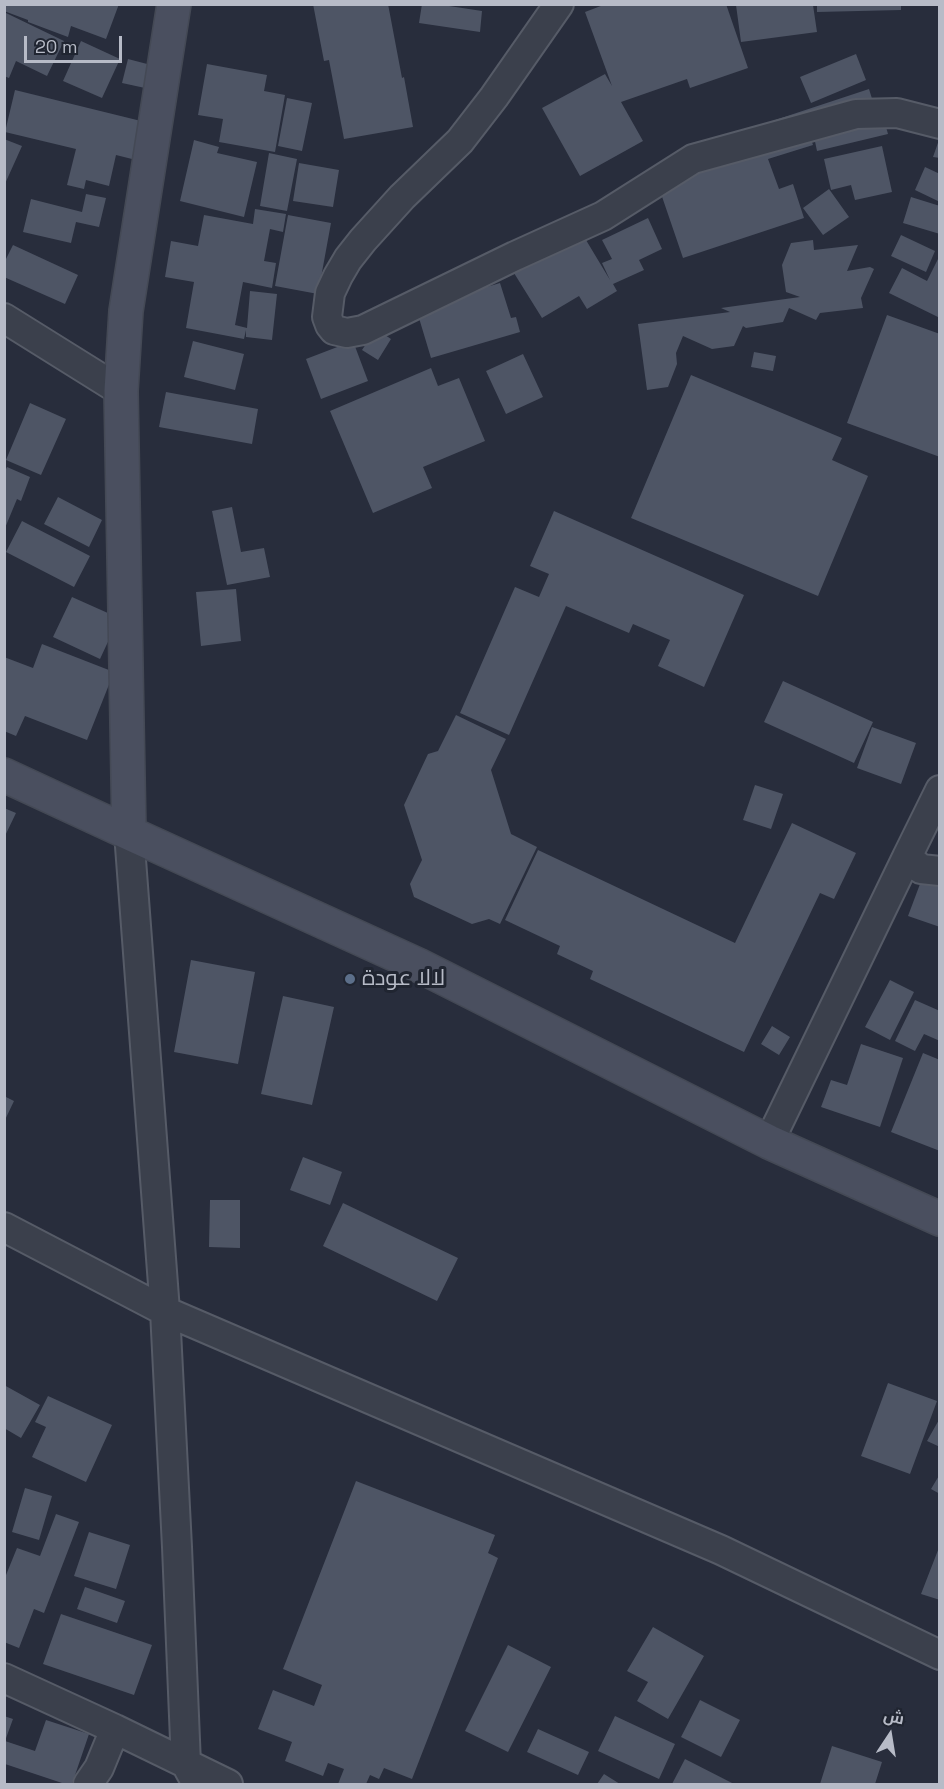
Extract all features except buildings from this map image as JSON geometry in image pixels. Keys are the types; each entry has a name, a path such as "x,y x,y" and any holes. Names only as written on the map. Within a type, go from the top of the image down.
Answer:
{"main road":[{"path":"129,833 121,391 126,311 174,4"},
{"path":"4,774 418,965 769,1143 939,1219"}],"street":[{"path":"559,4 460,141 402,197 348,259 330,293 327,317 334,330 348,333 363,330 603,216 693,159 856,114 897,113 939,124"},
{"path":"4,318 121,391"},
{"path":"769,1143 939,790"},
{"path":"129,833 165,1311 192,1774"},
{"path":"907,857 921,869 939,871"},
{"path":"4,1227 165,1311 721,1550 939,1655"},
{"path":"4,1677 115,1729 192,1774 228,1785"},
{"path":"88,1785 99,1768 115,1729"}],"place":[{"name":"لالا عودة","path":"350,979"}]}
